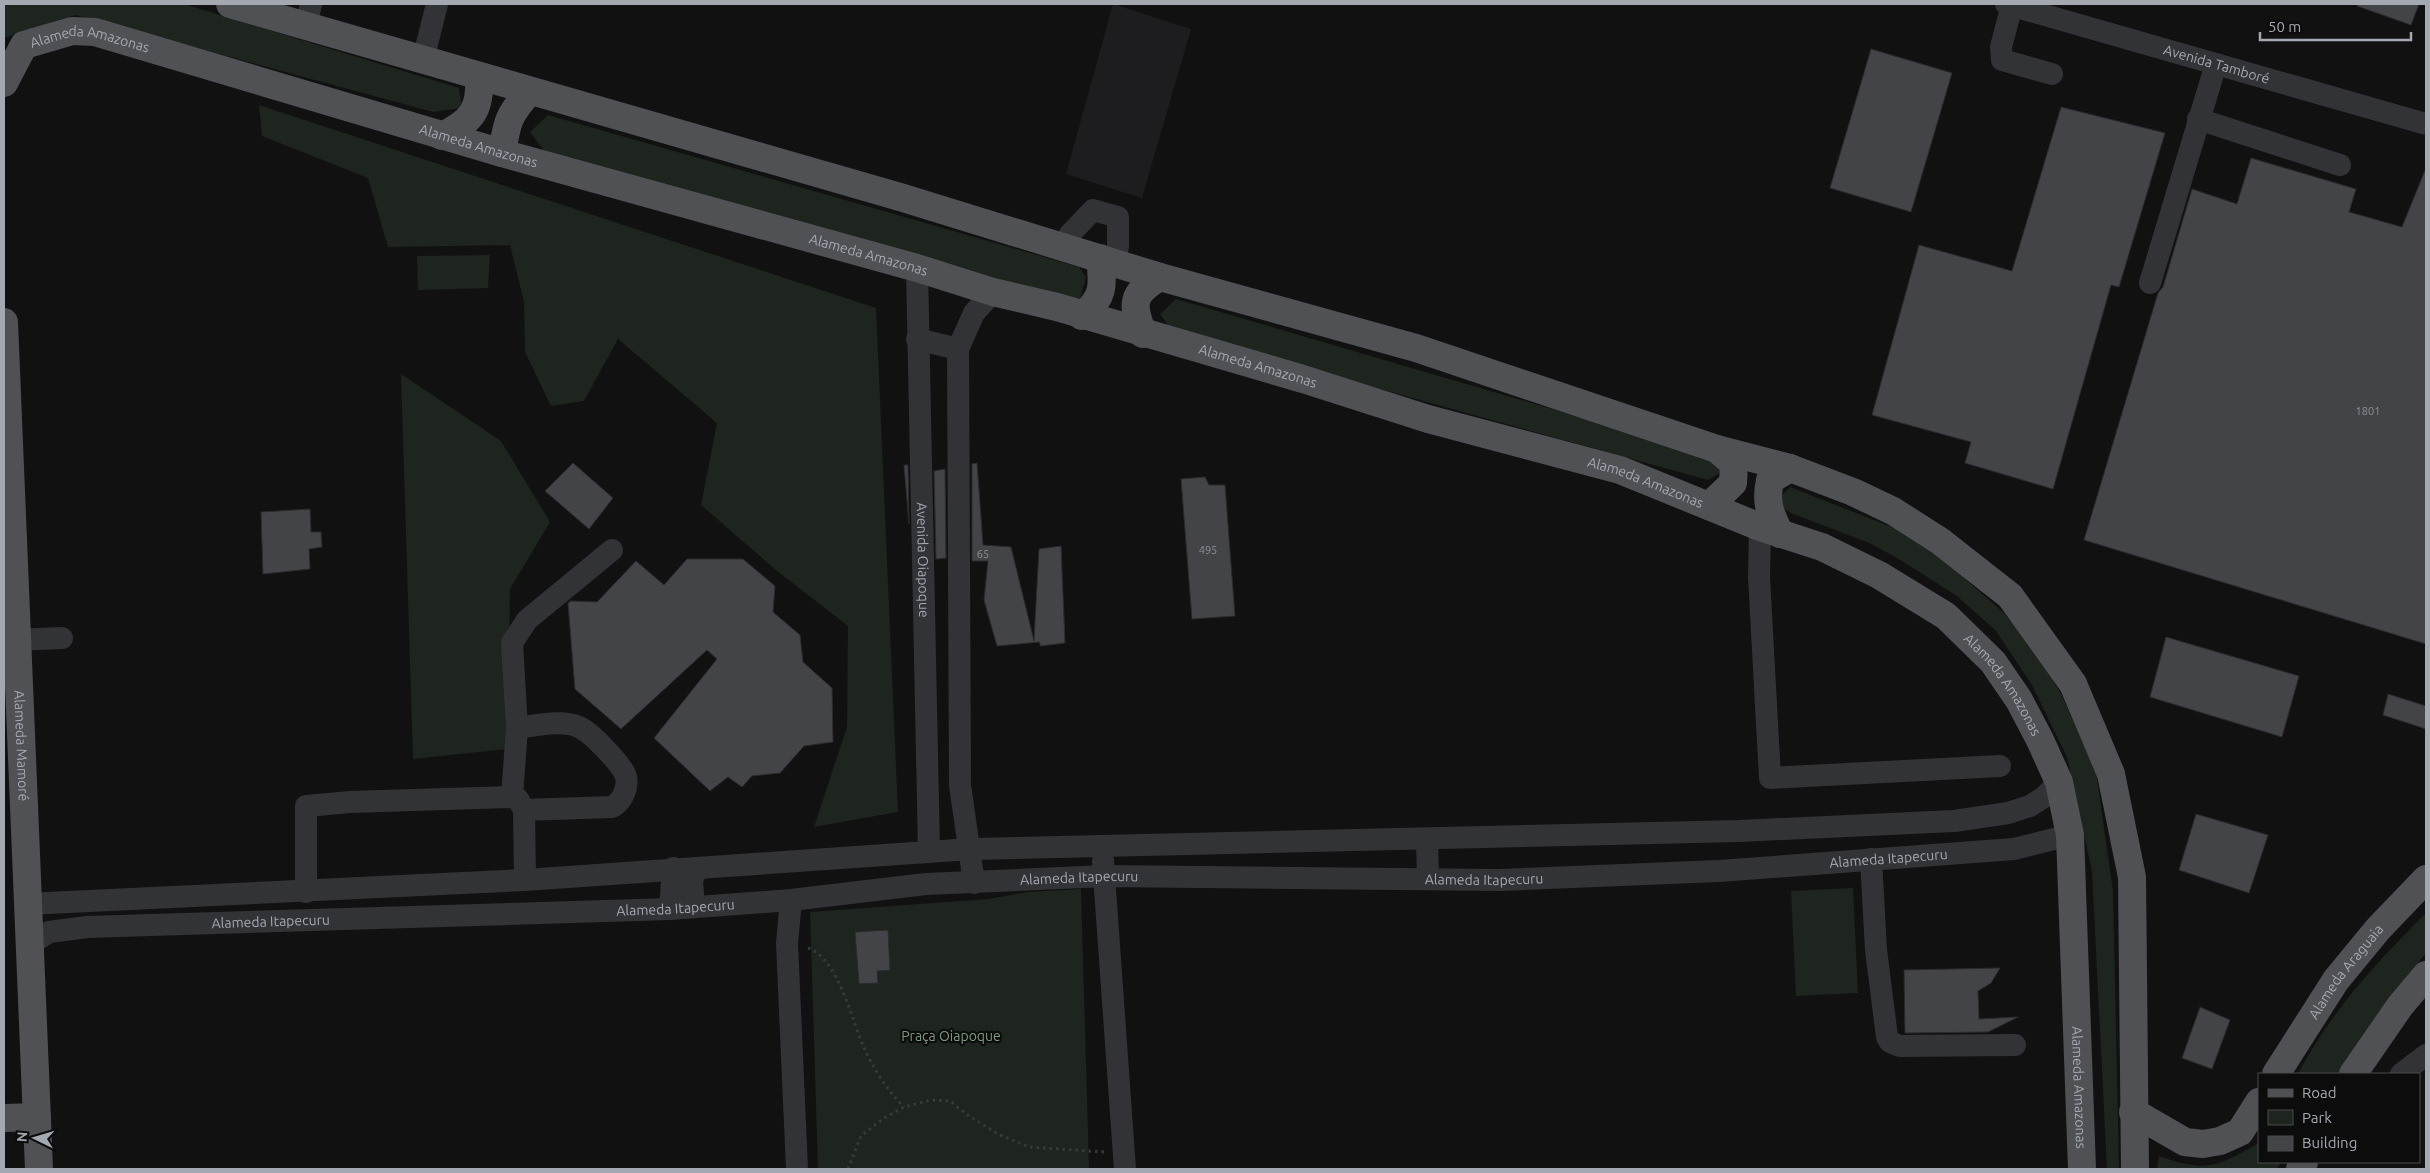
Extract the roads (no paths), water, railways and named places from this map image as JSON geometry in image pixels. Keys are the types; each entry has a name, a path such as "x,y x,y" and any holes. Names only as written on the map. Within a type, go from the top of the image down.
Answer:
{"main road":[{"path":"230,4 308,15 424,60 1066,246 1160,277 1416,348 1717,449 1790,468 1853,492 1893,511 1948,547 2010,596 2073,684 2112,774 2132,877 2136,1052 2133,1112 2135,1169"},
{"name":"Alameda Amazonas","path":"4,83 14,49 72,31 95,32 442,136 917,268 993,292 1057,307 1143,334 1302,379 1428,419 1620,470 1770,530 1822,546 1871,571 1946,616 1993,662 2019,700 2059,782 2070,835 2082,1169"},
{"path":"442,136 463,125 474,112 480,94 479,76"},
{"path":"502,153 507,121 514,109 530,91"},
{"path":"1082,316 1098,301 1107,260"},
{"path":"1143,334 1135,308 1136,297 1141,289 1160,277"},
{"name":"Alameda Mamoré","path":"4,322 7,478 39,1169"},
{"path":"1710,506 1733,483 1734,464 1717,449"},
{"path":"1770,530 1767,493 1770,480 1790,468"},
{"name":"Alameda Araguaia","path":"2277,1073 2336,980 2378,929 2426,879"},
{"path":"2354,1073 2400,1006 2426,975"},
{"path":"2133,1112 2185,1142 2204,1144 2220,1141 2240,1132 2258,1104"},
{"path":"4,1118 37,1116"}],"street":[{"path":"424,60 437,4"},
{"path":"2009,5 2000,47 2002,60 2052,74"},
{"name":"Avenida Tamboré","path":"2009,5 2426,124"},
{"path":"2150,283 2216,64"},
{"path":"2198,119 2340,165"},
{"path":"1066,246 1070,234 1093,210 1118,217 1118,246 1107,260"},
{"name":"Avenida Oiapoque","path":"917,268 929,852"},
{"path":"974,883 971,849 960,785 958,349 974,313 993,292"},
{"path":"917,339 958,349"},
{"path":"1770,530 1759,577 1770,778 2000,766"},
{"path":"525,880 518,803 517,728 512,642 527,620 612,550"},
{"path":"16,640 62,638"},
{"path":"306,892 306,806 350,802 518,803 612,807 620,803 624,795 626,776 619,765 590,735 579,727 563,724 517,728"},
{"name":"Alameda Itapecuru","path":"27,904 525,880 673,868 698,868 971,849 1739,831 1954,820 2008,813 2030,806 2044,797 2059,782"},
{"path":"2008,813 2014,849"},
{"name":"Alameda Itapecuru","path":"29,945 50,932 87,927 670,909 791,900 926,884 1105,876 1500,880 1709,871 2014,849 2070,835"},
{"path":"1427,839 1428,879"},
{"path":"1102,846 1125,1162"},
{"path":"1871,859 1876,950 1887,1037 1890,1042 1900,1046 2015,1045"},
{"path":"670,909 673,868"},
{"path":"694,907 692,881 698,868"},
{"path":"791,900 787,943 797,1169"},
{"path":"87,927 88,902"},
{"path":"2402,1073 2426,1055"}],"park label":[{"name":"Praça Oiapoque","path":"951,1036"}]}
